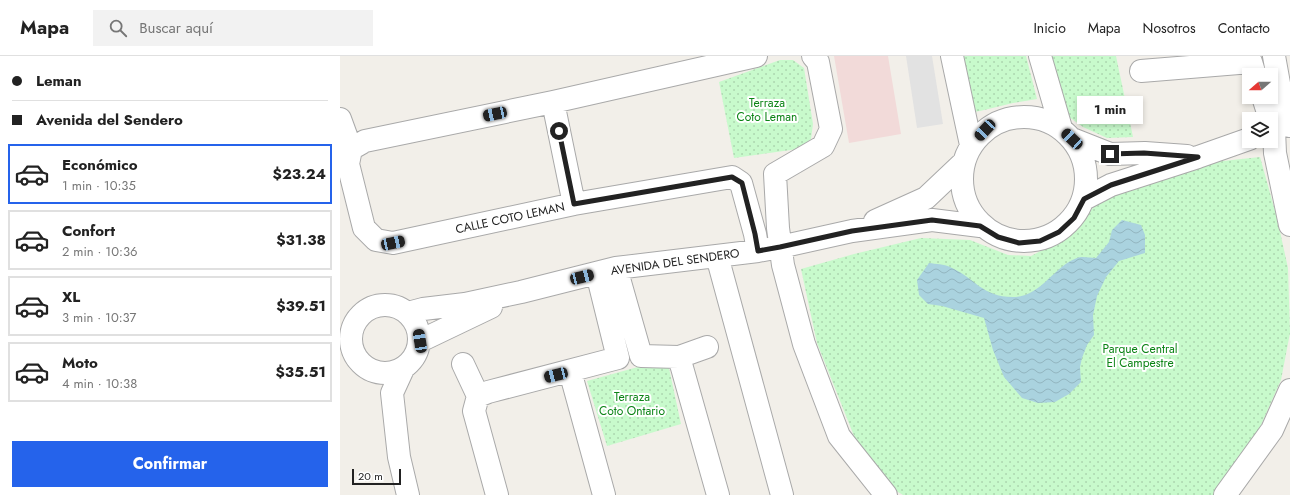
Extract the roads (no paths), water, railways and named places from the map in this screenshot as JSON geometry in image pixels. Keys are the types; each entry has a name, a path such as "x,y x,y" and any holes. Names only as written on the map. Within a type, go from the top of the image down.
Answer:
{"street":[{"path":"351,148 365,141 553,102 756,56"},
{"path":"813,56 818,62 831,129 823,146 775,174 780,247 783,265 804,344 839,436 886,495"},
{"path":"952,56 967,154 963,197 980,226 998,237 1019,243 1040,241 1059,232 1074,218 1084,199 1086,168 1066,134 1040,56"},
{"path":"1274,56 1282,100 1278,126"},
{"path":"1141,71 1168,62 1251,62 1253,68"},
{"path":"553,102 574,204"},
{"path":"967,154 985,130 1002,120 1022,116 1043,119 1066,134 1110,154 1144,153 1198,157"},
{"name":"CALLE COTO LEMAN","path":"340,119 351,148 348,164 364,228 376,240 393,243 574,204 732,177 742,183 758,251"},
{"path":"1084,199 1111,185 1242,141"},
{"path":"1276,148 1275,153 1290,225"},
{"name":"AVENIDA DEL SENDERO","path":"852,231 926,198 967,154"},
{"name":"AVENIDA DEL SENDERO","path":"408,313 422,309 465,304 606,271 758,251 852,231 932,220 980,226"},
{"path":"717,256 782,495"},
{"path":"606,271 641,356 679,356 707,347"},
{"path":"478,396 488,392 618,358 606,271"},
{"name":"AVENIDA DEL SENDERO","path":"420,341 521,292"},
{"path":"375,305 393,305 408,313 417,326 420,341 417,352 411,362 403,369 389,374 374,372 347,354 346,331 360,314 375,305"},
{"path":"679,356 718,495"},
{"path":"463,364 478,396 474,411 497,495"},
{"path":"403,369 392,393 399,457 408,495"},
{"path":"570,371 604,495"},
{"path":"374,372 376,386 391,437 399,457"},
{"path":"1225,495 1272,430 1290,390"}],"water":[{"path":"1122,220 1141,225 1145,235 1145,253 1119,261 1106,277 1097,296 1093,315 1094,335 1087,345 1082,358 1080,367 1081,382 1069,394 1055,402 1038,403 1022,398 1004,377 993,350 984,318 942,306 928,304 919,295 917,280 929,263 943,265 959,271 979,286 994,294 1013,297 1023,296 1039,287 1061,267 1069,262 1079,257 1096,258 1109,242 1112,230"}],"park label":[{"name":"Terraza Coto Leman","path":"767,110"},
{"name":"Parque Central El Campestre","path":"1140,356"},
{"name":"Terraza Coto Ontario","path":"632,404"}]}
